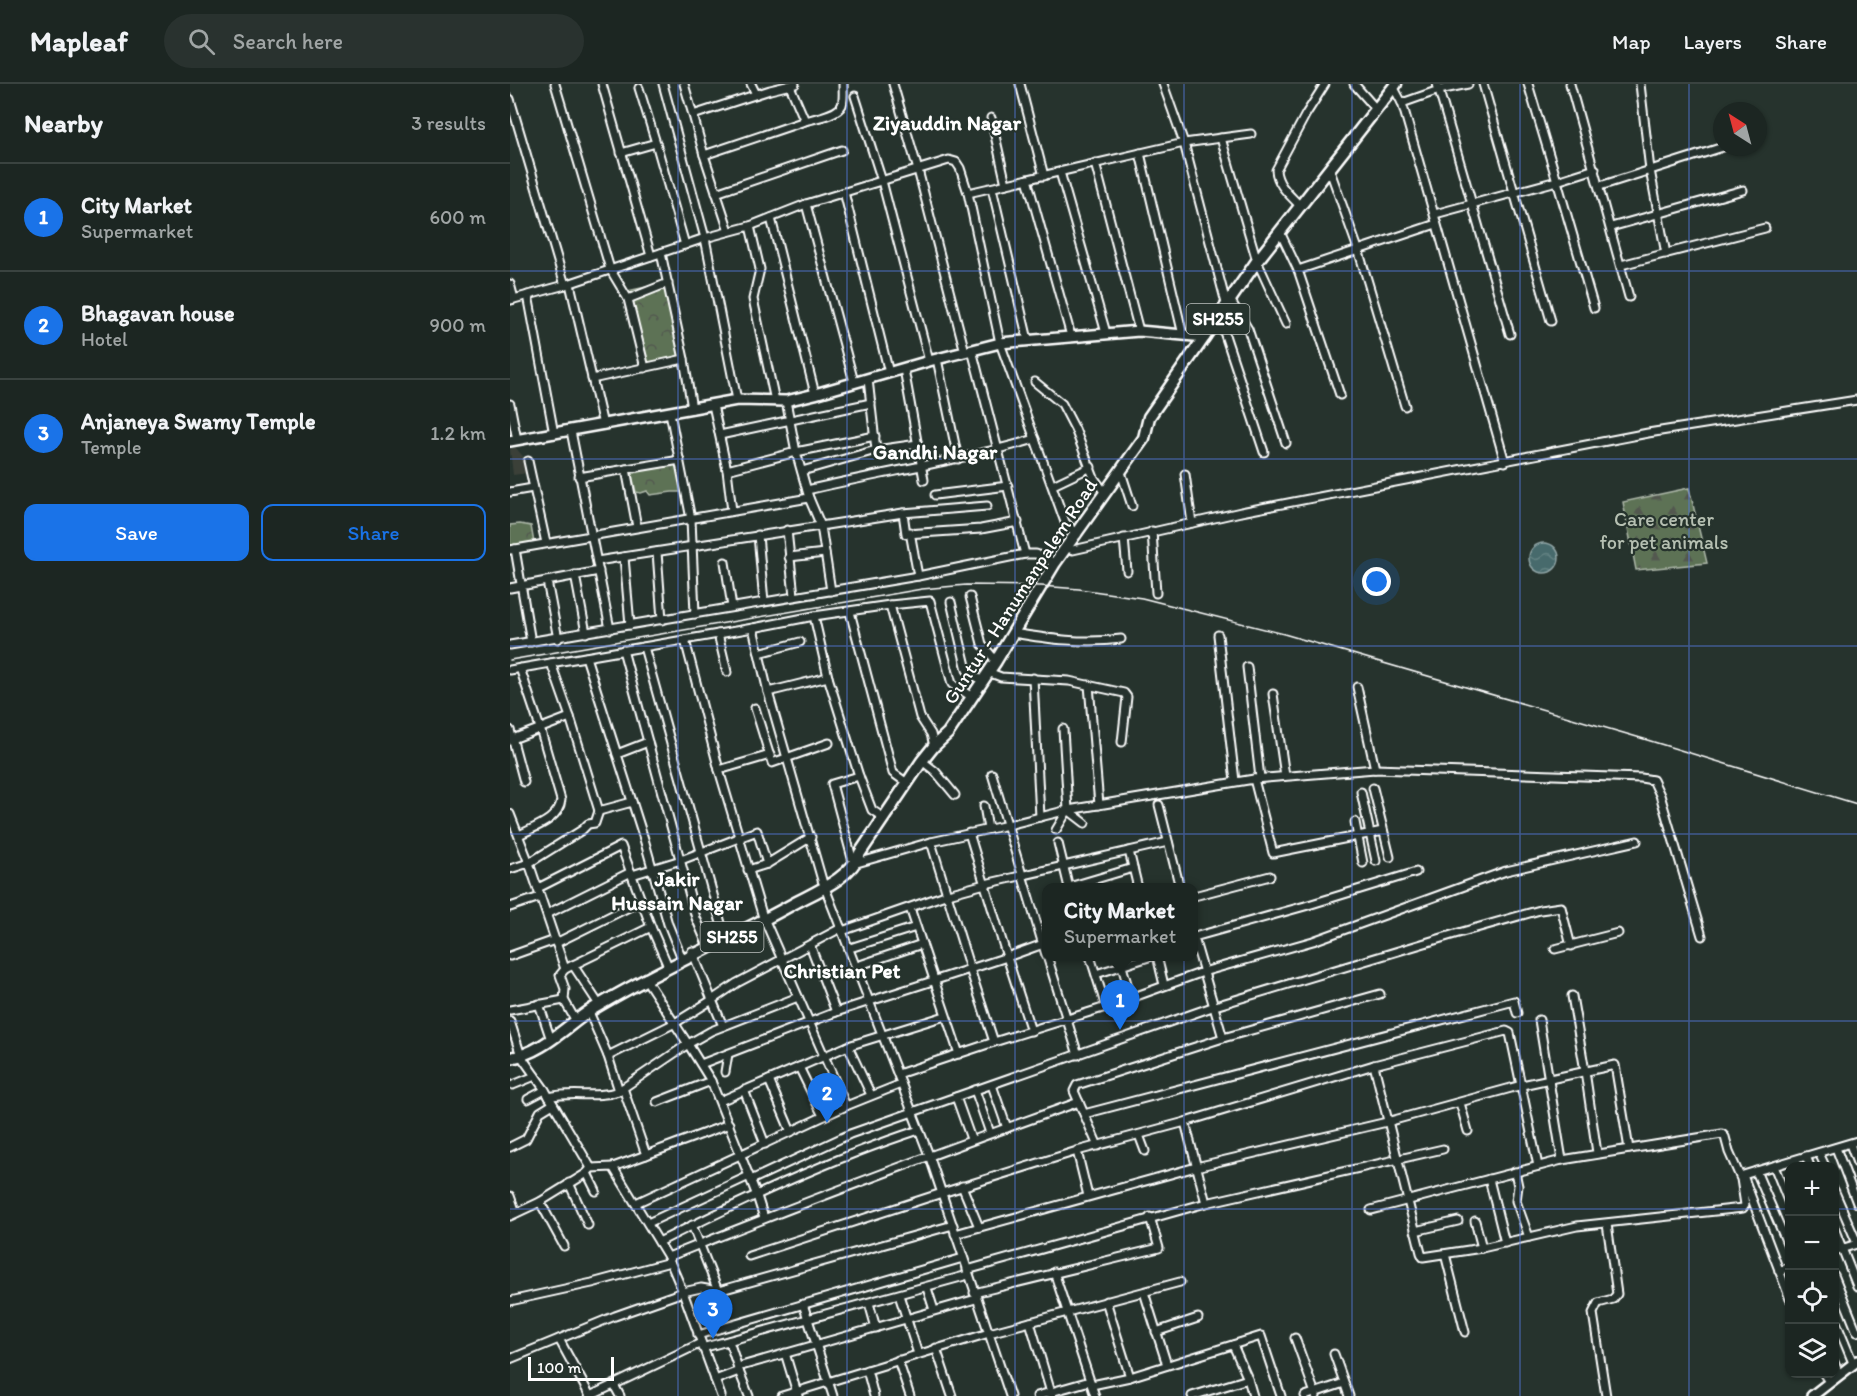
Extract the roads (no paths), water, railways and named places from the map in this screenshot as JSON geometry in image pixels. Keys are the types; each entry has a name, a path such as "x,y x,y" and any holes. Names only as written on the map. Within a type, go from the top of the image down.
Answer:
{"main road":[{"name":"Guntur - Hanumanpalem Road","path":"645,977 764,917 823,883 856,858 922,762 948,733 996,661 1055,563 1144,438 1149,417 1257,261 1395,86"},
{"name":"Guntur - Hanumanpalem Road","path":"516,1057 551,1040 595,1007 681,956 693,953 724,934 764,917"}],"street":[{"path":"555,84 610,269 628,299 645,368"},
{"path":"603,84 651,255"},
{"path":"663,84 705,238 737,400"},
{"path":"684,84 729,231"},
{"path":"751,84 756,94"},
{"path":"705,155 836,112 843,103 843,84"},
{"path":"893,84 998,450 1025,554"},
{"path":"1020,84 1044,176"},
{"path":"1163,84 1184,143 1229,304 1248,329 1286,443"},
{"path":"1300,206 1281,186 1276,170 1325,84"},
{"path":"1354,84 1376,108"},
{"path":"1402,102 1438,87 1468,84"},
{"path":"1483,84 1551,321"},
{"path":"1528,84 1594,308"},
{"path":"1570,84 1629,297"},
{"path":"1640,84 1650,170 1666,254"},
{"path":"693,115 756,94 768,87 790,85 805,121"},
{"path":"1395,86 1402,102 1435,214 1505,462"},
{"path":"1438,87 1510,334"},
{"path":"639,88 685,245"},
{"path":"855,96 882,180 933,360 958,459"},
{"path":"510,99 567,284 603,425"},
{"path":"991,118 1006,184"},
{"path":"968,193 1184,143 1251,134"},
{"path":"1221,138 1257,261 1286,324"},
{"path":"621,153 656,143"},
{"path":"716,193 842,150"},
{"path":"1600,186 1713,150"},
{"path":"1140,153 1183,335"},
{"path":"510,284 512,299 528,295 705,238 750,226 843,192 949,160 956,162 968,193 1000,344 1065,522 1077,535"},
{"path":"1095,163 1139,331"},
{"path":"1329,168 1358,249 1405,406"},
{"path":"1435,214 1557,182 1595,169"},
{"path":"1060,172 1106,333"},
{"path":"1027,179 1071,336"},
{"path":"992,188 1028,340"},
{"path":"1611,227 1743,190"},
{"path":"843,192 889,373"},
{"path":"806,204 854,382"},
{"path":"771,218 815,394"},
{"path":"1298,270 1436,224"},
{"path":"750,226 760,269 753,299 775,401"},
{"path":"1621,265 1765,228"},
{"path":"1280,232 1298,270 1340,395"},
{"path":"661,252 684,359 692,409"},
{"path":"628,299 668,283"},
{"path":"528,295 554,434"},
{"path":"1219,317 1264,452"},
{"path":"510,404 514,441 737,400 786,401 1000,344 1139,331 1205,337"},
{"path":"592,379 684,359"},
{"path":"904,369 924,480"},
{"path":"868,379 876,450"},
{"path":"1035,382 1062,404 1075,429 1094,478 1105,494"},
{"path":"1067,548 1073,550 1152,531 1648,433 1857,400"},
{"path":"786,401 796,452 809,498 821,526 831,591"},
{"path":"720,435 871,403"},
{"path":"713,405 727,470 732,511"},
{"path":"670,413 691,519 695,614"},
{"path":"571,431 610,629"},
{"path":"727,470 796,452 875,436"},
{"path":"807,490 958,459 1035,439"},
{"path":"802,471 876,450 918,444"},
{"path":"579,477 680,460"},
{"path":"528,461 546,543"},
{"path":"1053,485 1091,467"},
{"path":"626,469 637,526"},
{"path":"1120,472 1132,506"},
{"path":"1185,474 1192,523"},
{"path":"935,495 1008,486"},
{"path":"510,492 533,488"},
{"path":"531,642 513,550 637,526 809,498"},
{"path":"597,561 903,513 987,506"},
{"path":"903,513 906,534 981,529 1018,522"},
{"path":"787,530 794,596"},
{"path":"1152,531 1156,593"},
{"path":"910,532 918,576"},
{"path":"758,535 764,602"},
{"path":"1124,538 1127,572"},
{"path":"657,552 662,620"},
{"path":"789,557 825,554"},
{"path":"510,645 558,639 918,576 1025,554 1036,554 1055,563"},
{"path":"624,557 630,625"},
{"path":"725,562 732,607"},
{"path":"510,588 598,571"},
{"path":"575,575 586,633"},
{"path":"547,581 558,639"},
{"path":"970,597 982,644 996,661"},
{"path":"510,670 814,616 930,601 952,684 972,697"},
{"path":"951,602 967,670 985,676 1033,678 1122,692 1126,695 1122,742"},
{"path":"890,605 920,717 931,734 934,746"},
{"path":"850,612 893,773 907,783"},
{"path":"814,616 828,677 859,776 872,810 884,818"},
{"path":"753,628 768,692 823,883 929,1155 1010,1396"},
{"path":"1012,633 1086,642 1121,639"},
{"path":"718,634 726,672"},
{"path":"1218,635 1235,781"},
{"path":"685,640 738,837 764,917 846,1106"},
{"path":"759,653 800,642"},
{"path":"644,647 724,934"},
{"path":"623,650 696,918 707,944"},
{"path":"586,657 668,924 681,956"},
{"path":"510,869 530,864 584,828 596,823 599,811 551,663"},
{"path":"1247,667 1257,778 1273,853 1383,831"},
{"path":"519,835 548,820 561,803 520,668"},
{"path":"768,692 828,677"},
{"path":"1033,678 1040,817"},
{"path":"1089,685 1099,805"},
{"path":"1357,687 1375,770"},
{"path":"1273,694 1285,776"},
{"path":"755,708 772,763 829,743"},
{"path":"512,740 570,717"},
{"path":"1056,830 1068,810 1063,729"},
{"path":"510,730 524,782"},
{"path":"617,754 648,742"},
{"path":"719,770 770,755"},
{"path":"922,762 935,771 955,795"},
{"path":"859,776 832,784 856,858 1068,810 1257,778 1375,770 1653,780 1660,795 1702,936"},
{"path":"993,774 1042,935"},
{"path":"1373,788 1390,857"},
{"path":"1361,792 1376,861"},
{"path":"599,811 632,802"},
{"path":"1159,805 1179,883"},
{"path":"984,806 988,829"},
{"path":"1068,810 1085,823"},
{"path":"510,814 530,864 565,969"},
{"path":"1354,822 1363,863"},
{"path":"547,914 629,873 681,860 757,831 767,864"},
{"path":"969,833 1031,1031"},
{"path":"748,870 767,864 811,837"},
{"path":"898,1074 1106,1007 1203,972 1313,941 1506,871 1637,841"},
{"path":"931,842 994,1042"},
{"path":"608,1056 675,1023 729,988 842,930 948,894 1022,874 1168,842"},
{"path":"1058,843 1068,883"},
{"path":"538,888 616,847 621,847 629,873 667,964"},
{"path":"1129,851 1136,883"},
{"path":"1082,883 1133,867"},
{"path":"1198,937 1416,872"},
{"path":"1198,895 1270,876"},
{"path":"510,907 540,897"},
{"path":"510,956 556,941 642,901"},
{"path":"648,1223 850,1134 1215,1006 1540,910 1561,906 1571,946"},
{"path":"910,908 959,1054"},
{"path":"576,1021 564,1000 565,989 560,975 565,969 651,927"},
{"path":"850,948 916,927"},
{"path":"1555,950 1618,933"},
{"path":"857,966 922,944"},
{"path":"810,945 836,1012"},
{"path":"700,1064 836,1012 1042,945"},
{"path":"693,953 723,1026"},
{"path":"1198,953 1223,1038"},
{"path":"1048,961 1078,1055"},
{"path":"1091,961 1106,1007"},
{"path":"1120,961 1131,998"},
{"path":"1096,974 1137,961"},
{"path":"1157,961 1164,985"},
{"path":"573,965 595,1007 608,1056 646,1155"},
{"path":"645,977 711,1081 764,1218"},
{"path":"1098,1146 1074,1091 1077,1085 1223,1038 1380,994"},
{"path":"1572,996 1597,1154"},
{"path":"528,1099 566,1094 603,1095 621,1089 688,1044 723,1026 798,997"},
{"path":"510,1010 564,1000"},
{"path":"1084,1114 1514,1001 1517,1013"},
{"path":"539,1004 551,1040"},
{"path":"720,1101 849,1046 945,1016"},
{"path":"1539,1020 1562,1160"},
{"path":"510,1021 516,1057 536,1076 549,1097 589,1170 596,1191"},
{"path":"749,1256 1077,1151 1185,1122 1374,1065 1508,1031 1522,1085 1538,1167"},
{"path":"849,1046 871,1095"},
{"path":"725,1072 728,1054"},
{"path":"1374,1065 1415,1231 1422,1255 1426,1257 1482,1248 1577,1226 1743,1208 1745,1205 1742,1175"},
{"path":"955,1234 1196,1167 1387,1122 1522,1085 1615,1065 1629,1149"},
{"path":"799,1067 823,1116"},
{"path":"513,1085 536,1076"},
{"path":"769,1080 791,1132"},
{"path":"657,1102 711,1081"},
{"path":"636,1203 823,1116 901,1084"},
{"path":"992,1084 1007,1128"},
{"path":"744,1090 765,1144"},
{"path":"975,1090 990,1133"},
{"path":"510,1147 526,1139 549,1097"},
{"path":"956,1097 971,1139"},
{"path":"511,1298 592,1283 669,1260 700,1244 764,1218 971,1139 1079,1102"},
{"path":"1460,1103 1468,1131"},
{"path":"1185,1122 1206,1203"},
{"path":"510,1196 513,1214 540,1202 589,1170 613,1167 729,1124"},
{"path":"659,1242 757,1196 878,1144 919,1130"},
{"path":"1371,1210 1562,1160 1722,1134 1742,1175 1785,1286"},
{"path":"1139,1135 1144,1152"},
{"path":"1796,1162 1806,1156 1853,1142 1857,1163"},
{"path":"1836,1148 1857,1203"},
{"path":"700,1342 729,1341 899,1295 1150,1217 1443,1149"},
{"path":"1077,1151 1088,1196"},
{"path":"1819,1153 1823,1162"},
{"path":"1806,1156 1808,1162"},
{"path":"1742,1175 1785,1165"},
{"path":"1773,1166 1785,1194"},
{"path":"613,1167 669,1260 683,1292 720,1396"},
{"path":"1756,1171 1785,1238"},
{"path":"1515,1172 1518,1186 1516,1200 1529,1237"},
{"path":"1489,1179 1504,1243"},
{"path":"569,1183 588,1224"},
{"path":"962,1186 979,1227"},
{"path":"540,1202 564,1246"},
{"path":"1839,1202 1857,1244 1839,1249"},
{"path":"715,1380 785,1353 876,1328 1054,1272 1159,1248 1150,1217"},
{"path":"1415,1231 1458,1221"},
{"path":"1475,1221 1482,1248"},
{"path":"1606,1396 1593,1313 1598,1303 1615,1298 1617,1294 1607,1224"},
{"path":"692,1225 718,1291"},
{"path":"510,1359 615,1316 683,1292 706,1288 718,1291 953,1225"},
{"path":"1839,1239 1857,1286"},
{"path":"1445,1254 1465,1332"},
{"path":"559,1339 590,1396 700,1342 803,1304 963,1258"},
{"path":"1779,1271 1785,1269"},
{"path":"1054,1272 1095,1396"},
{"path":"782,1396 797,1394 936,1348 1180,1282"},
{"path":"927,1287 934,1310"},
{"path":"1839,1287 1857,1332"},
{"path":"1144,1292 1167,1365"},
{"path":"899,1295 918,1354"},
{"path":"1106,1301 1130,1377"},
{"path":"869,1303 876,1328"},
{"path":"803,1304 833,1396"},
{"path":"1156,1332 1198,1318"},
{"path":"1030,1322 1052,1394"},
{"path":"1837,1324 1855,1362 1839,1374"},
{"path":"1037,1396 1091,1383 1130,1377 1261,1336 1281,1396"},
{"path":"1295,1338 1316,1394"},
{"path":"729,1341 749,1396"},
{"path":"1233,1346 1248,1379 1252,1396"},
{"path":"936,1348 952,1396"},
{"path":"785,1353 797,1394"},
{"path":"1334,1354 1349,1396"},
{"path":"898,1360 910,1396"},
{"path":"867,1370 874,1396"},
{"path":"1812,1396 1826,1378"},
{"path":"1192,1396 1248,1379"},
{"path":"1305,1396 1344,1383"},
{"path":"614,1385 620,1396"}],"water":[{"path":"1544,543 1555,547 1559,558 1555,569 1544,573 1533,569 1529,558 1533,547"}],"railway":[{"path":"510,660 922,589 966,585 1079,589 1142,598 1284,634 1857,804"}],"place":[{"name":"City Market","path":"1120,1030"},
{"name":"Bhagavan house","path":"827,1123"},
{"name":"Anjaneya Swamy Temple","path":"713,1339"}],"district":[{"name":"Ziyauddin Nagar","path":"947,123"},
{"name":"Gandhi Nagar","path":"935,452"},
{"name":"Jakir Hussain Nagar","path":"677,891"},
{"name":"Christian Pet","path":"842,971"}],"park label":[{"name":"Care center for pet animals","path":"1664,530"}]}
